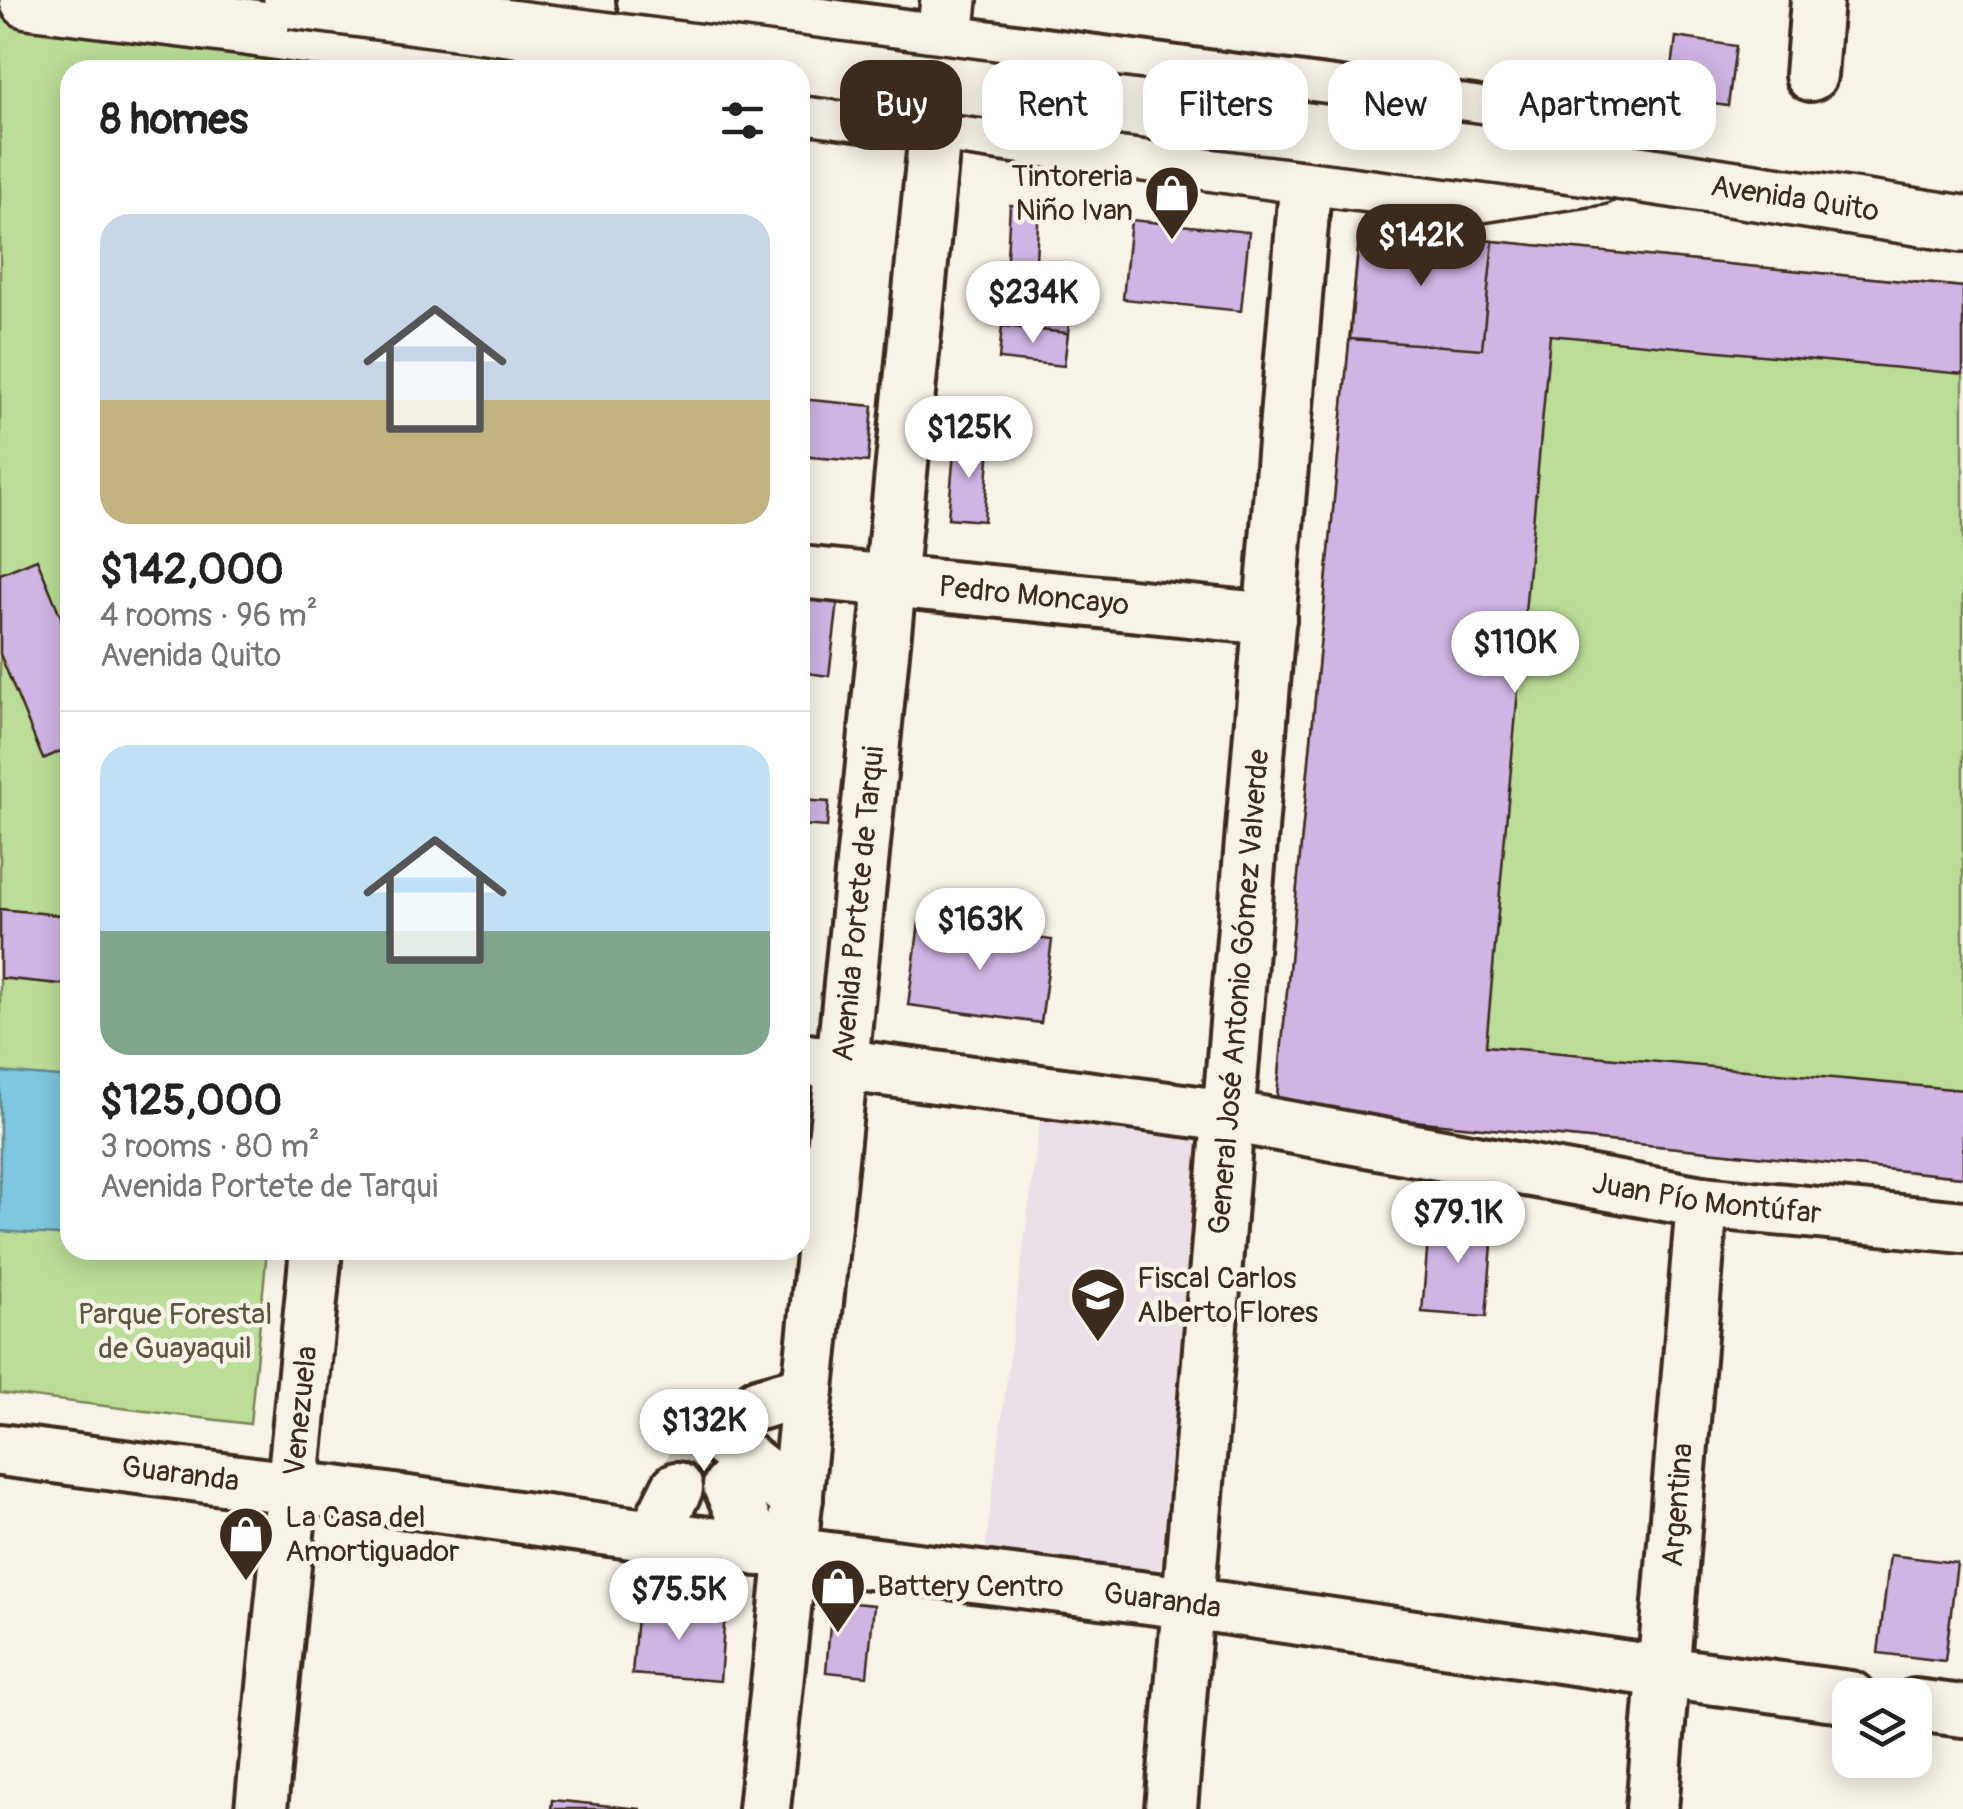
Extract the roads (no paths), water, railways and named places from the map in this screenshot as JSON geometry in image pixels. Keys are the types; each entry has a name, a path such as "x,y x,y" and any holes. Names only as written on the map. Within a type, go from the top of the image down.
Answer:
{"main road":[{"path":"28,0 246,28 417,60"},
{"name":"Avenida Quito","path":"292,0 756,60"},
{"path":"433,60 439,0"},
{"name":"Avenida Portete de Tarqui","path":"943,60 947,20"},
{"path":"246,28 290,60"},
{"name":"Avenida Quito","path":"810,67 1623,172 1963,224"},
{"name":"Avenida Quito","path":"810,105 840,109"},
{"name":"Avenida Quito","path":"962,126 1466,196 1623,172"}],"street":[{"name":"Avenida Quito","path":"644,0 947,20 1474,112 1623,172"},
{"path":"1811,76 1818,0"},
{"name":"Avenida Portete de Tarqui","path":"764,1809 774,1552 797,1499 808,1390 821,1062 890,581 933,150"},
{"name":"General José Antonio Gómez Valverde","path":"1170,1809 1306,176"},
{"name":"Pedro Moncayo","path":"810,573 1270,618"},
{"name":"Juan Pío Montúfar","path":"821,1062 1228,1116 1702,1202 1963,1227"},
{"name":"Argentina","path":"1652,1809 1702,1202"},
{"name":"Venezuela","path":"261,1809 315,1260"},
{"path":"653,1536 716,1447 808,1390"},
{"path":"716,1447 797,1499"},
{"path":"716,1447 774,1552"},
{"name":"Guaranda","path":"0,1450 1188,1603 1832,1695"},
{"path":"1932,1707 1963,1712"}],"water":[{"path":"0,1072 60,1077 60,1235 0,1231"}],"tunnel":[{"path":"677,1488 698,1456"}],"place":[{"name":"Tintoreria Niño Ivan","path":"1172,242"},
{"name":"Fiscal Carlos Alberto Flores","path":"1098,1344"},
{"name":"La Casa del Amortiguador","path":"246,1583"},
{"name":"Battery Centro","path":"838,1635"}],"park label":[{"name":"Parque Forestal de Guayaquil","path":"175,1331"}]}
